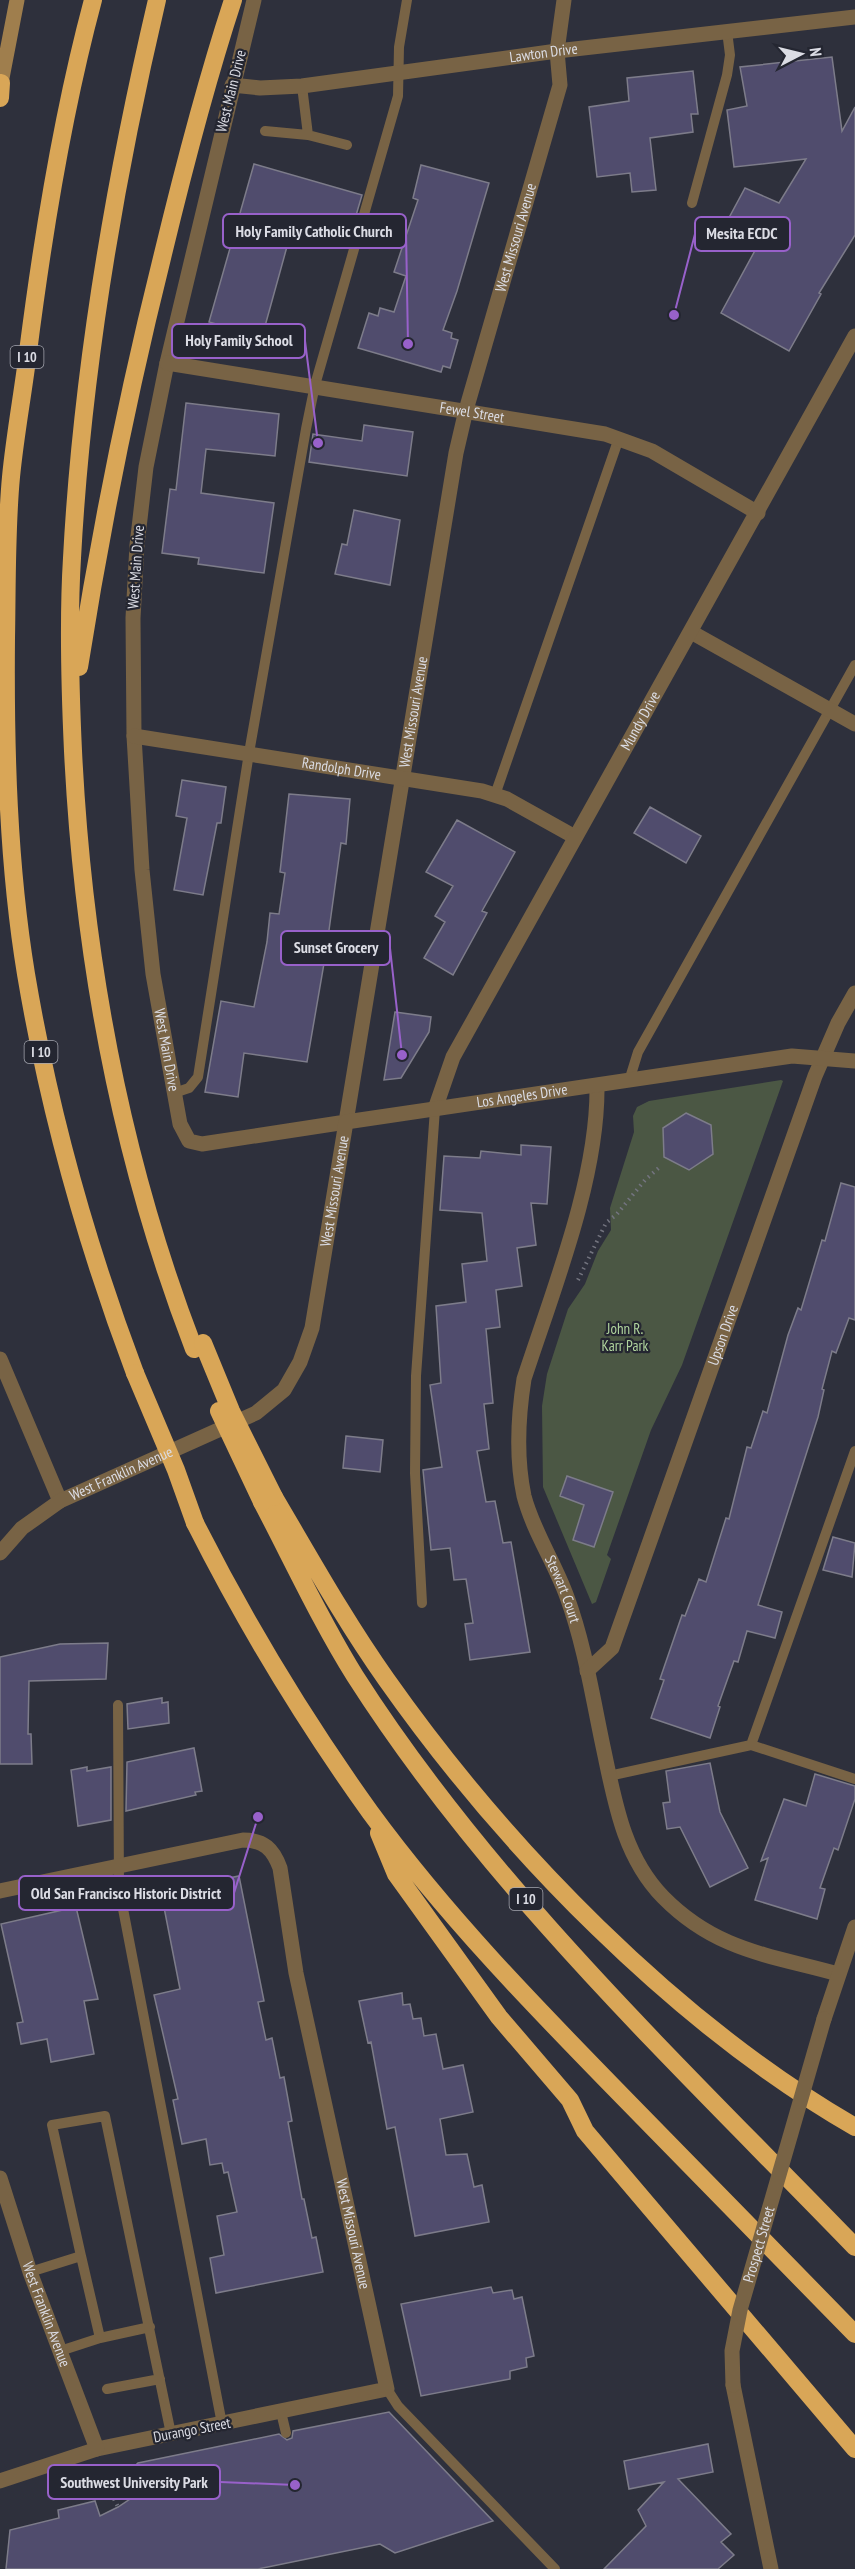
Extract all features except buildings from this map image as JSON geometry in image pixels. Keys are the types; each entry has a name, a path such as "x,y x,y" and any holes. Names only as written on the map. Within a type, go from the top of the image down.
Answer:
{"highway":[{"name":"I 10","path":"93,0 72,89 38,272 11,476 7,542 6,718 12,847 26,971 60,1139 85,1233 135,1373 176,1470 195,1523 230,1592 285,1688 370,1812 507,1978 855,2334"},
{"name":"I 10","path":"157,0 126,141 90,358 72,560 72,713 78,848 90,948 112,1073 146,1202 229,1434 268,1499 354,1674 460,1822 553,1931 855,2247"},
{"path":"72,713 103,515 139,344 184,165 233,0"},
{"path":"0,84 0,98"},
{"path":"0,698 6,718"},
{"path":"268,1499 385,1677 442,1755 511,1837 614,1941 686,2006 744,2054 855,2127"},
{"path":"370,1812 396,1874 504,2023 570,2100 585,2131 855,2449"}],"main road":[{"path":"0,84 17,0"}],"street":[{"name":"West Main Drive","path":"189,1140 180,1124 153,974 142,870 134,736 133,618 137,545 146,467 167,363 254,0"},
{"name":"West Missouri Avenue","path":"256,1413 284,1390 300,1362 312,1328 402,780 466,410 560,85 557,51 564,0"},
{"name":"Lawton Drive","path":"232,85 260,88 302,86 557,51 855,17"},
{"name":"Mundy Drive","path":"435,1110 453,1057 855,336"},
{"name":"Fewel Street","path":"167,363 585,429 619,438 652,451 758,513"},
{"path":"691,632 855,724"},
{"name":"Randolph Drive","path":"134,736 495,795 575,837"},
{"name":"Upson Drive","path":"587,1671 612,1648 823,1058 855,993"},
{"name":"Los Angeles Drive","path":"189,1140 207,1144 792,1056 855,1061"},
{"name":"Stewart Court","path":"597,1086 597,1112 587,1171 524,1379 519,1408 519,1464 525,1498 567,1597 587,1671 619,1819 633,1854 661,1895 685,1917 708,1933 742,1950 838,1974"},
{"path":"0,1359 60,1500"},
{"name":"West Franklin Avenue","path":"0,1553 22,1528 60,1500 256,1413"},
{"name":"West Missouri Avenue","path":"119,1867 243,1839 264,1844 274,1852 280,1868 296,1973 387,2389"},
{"path":"0,1891 119,1867"},
{"name":"Prospect Street","path":"771,2569 733,2385 732,2351 740,2310 824,2019 855,1928"},
{"name":"West Franklin Avenue","path":"0,2178 30,2272 97,2449"},
{"name":"Durango Street","path":"0,2481 97,2449 387,2389"}],"lane":[{"path":"174,1093 189,1089 198,1077 249,753 315,385 398,96 398,73 406,0"},
{"path":"692,203 727,75 730,55 727,31"},
{"path":"302,86 308,135"},
{"path":"265,131 308,135 347,145"},
{"path":"495,795 619,438"},
{"path":"629,1081 638,1052 855,665"},
{"path":"422,1603 415,1473 416,1376 435,1110"},
{"path":"751,1745 855,1451"},
{"path":"118,1705 119,1888 222,2424"},
{"path":"609,1776 751,1745 855,1779"},
{"path":"100,2337 52,2125 105,2115 171,2434"},
{"path":"30,2272 81,2256"},
{"path":"60,2351 100,2337 150,2328"},
{"path":"106,2388 160,2379"},
{"name":"West Missouri Avenue","path":"387,2389 398,2406 555,2569"},
{"path":"281,2412 286,2433"}],"path":[{"path":"576,1286 606,1223 661,1166"},
{"path":"104,2471 106,2483 118,2507"}],"green space":[{"name":"John R. Karr Park","path":"783,1081 682,1365 651,1430 607,1555 611,1559 596,1602 592,1604 543,1487 542,1406 547,1374 568,1309 585,1284 598,1251 611,1230 610,1208 634,1132 633,1116 637,1107 649,1101"}],"place":[{"name":"Mesita ECDC","path":"674,315"},
{"name":"Holy Family Catholic Church","path":"408,344"},
{"name":"Holy Family School","path":"318,443"},
{"name":"Sunset Grocery","path":"402,1055"},
{"name":"Old San Francisco Historic District","path":"258,1817"},
{"name":"Southwest University Park","path":"295,2485"}]}
